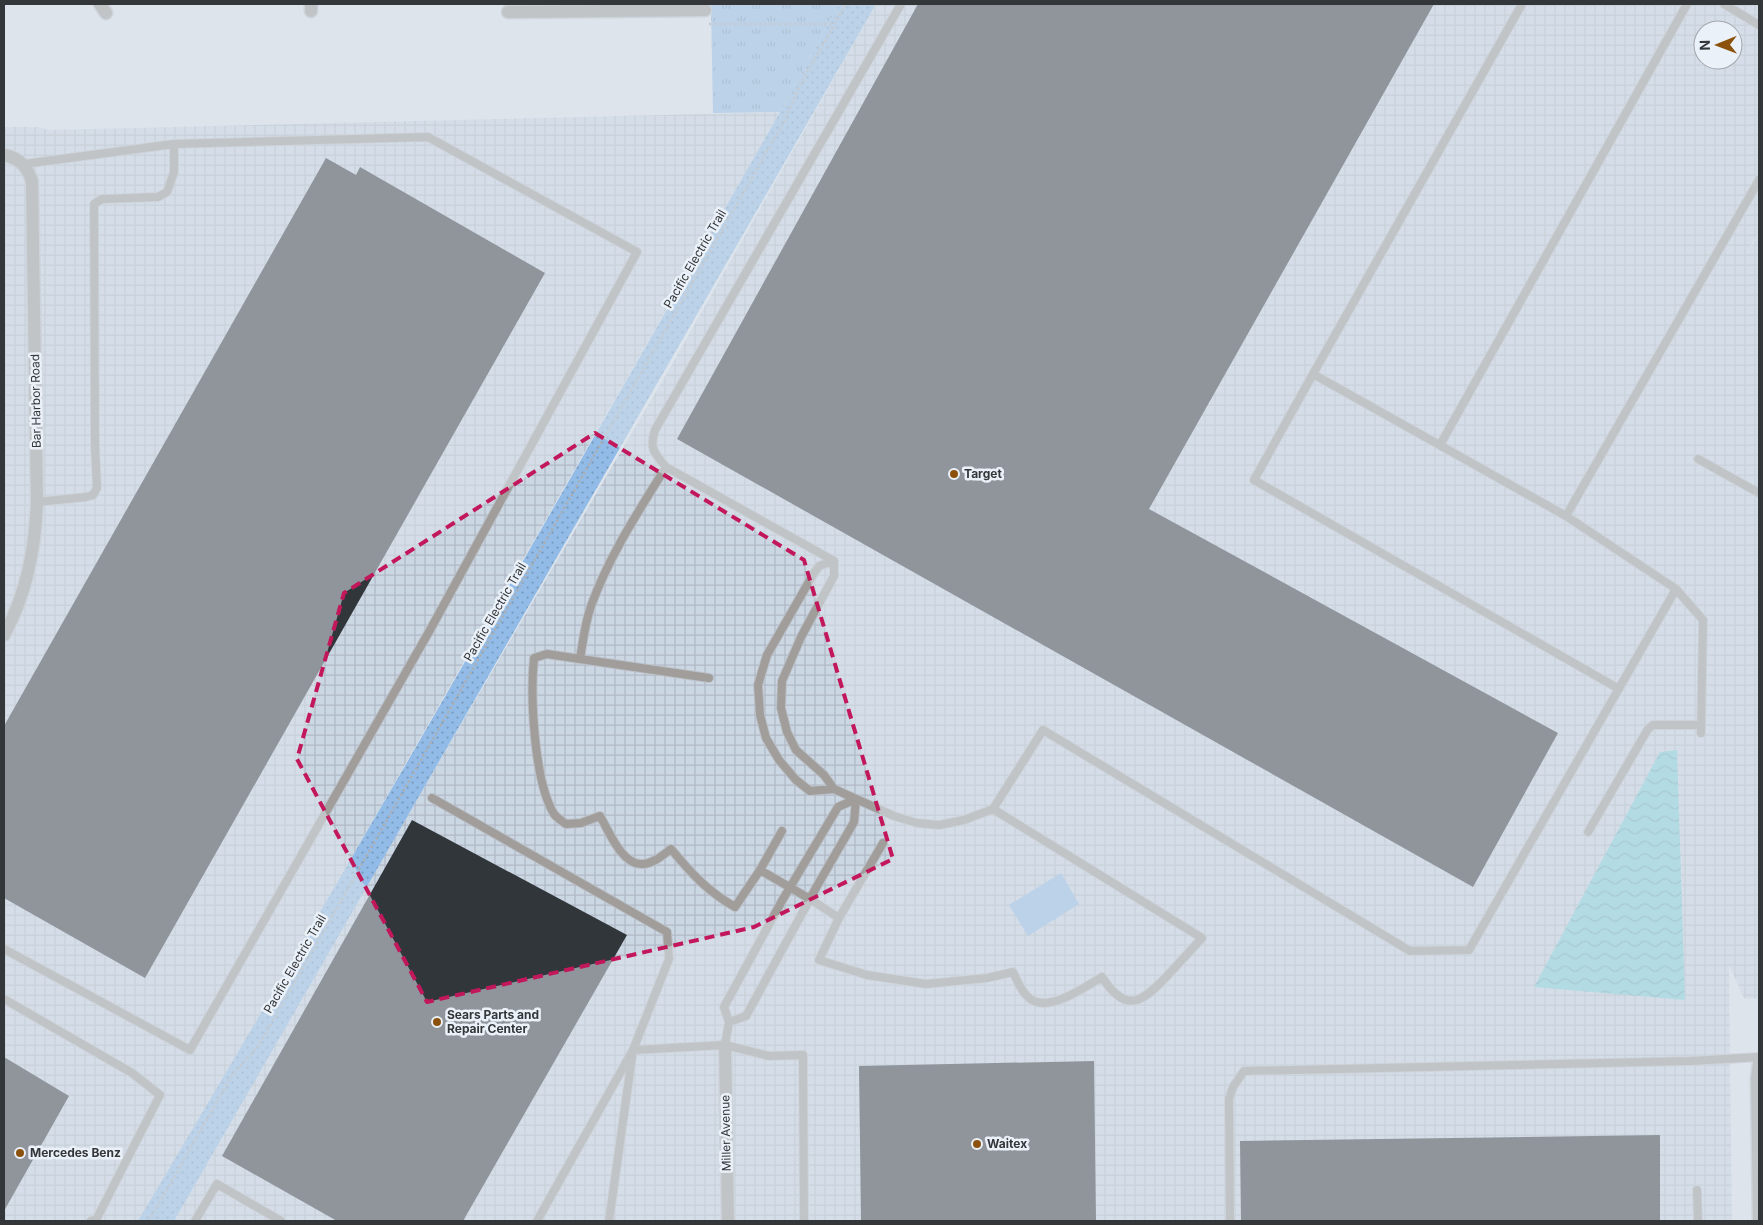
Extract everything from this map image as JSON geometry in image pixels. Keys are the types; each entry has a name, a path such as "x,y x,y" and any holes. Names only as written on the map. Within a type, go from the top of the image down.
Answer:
{"street":[{"path":"508,12 611,7 705,10"},
{"path":"4,154 16,158 24,164"},
{"name":"Bar Harbor Road","path":"4,635 19,603 28,576 35,535 37,502 33,191 29,172 24,164"},
{"name":"Miller Avenue","path":"725,1044 728,1221"},
{"path":"1759,1063 1757,1079 1759,1221"}],"lane":[{"path":"834,561 666,466 653,450 652,441 655,430 901,4"},
{"path":"1522,4 1254,480 1618,689"},
{"path":"1440,446 1687,4"},
{"path":"1724,4 1759,25"},
{"path":"4,950 190,1050 430,630 637,252 428,137 174,144 24,164"},
{"path":"37,502 86,498 93,495 97,488 95,447 94,204 102,199 158,197 166,192 174,172 174,144"},
{"path":"1566,516 1759,180"},
{"path":"1313,374 1566,516 1676,589 1703,620 1701,734"},
{"path":"1698,459 1759,493"},
{"path":"580,658 584,631 591,607 609,562 666,466"},
{"path":"834,561 819,566 814,574 767,655 758,685 760,715 766,738 779,760 796,780 810,791 834,789 894,816 917,823 939,825 964,820 993,809 1043,730 1410,951 1469,950 1676,589"},
{"path":"834,561 834,576 801,637 782,681 781,708 787,732 796,750 824,775 834,789"},
{"path":"709,678 547,654 534,658 532,708 538,763 548,800 555,816 566,824 582,823 600,816 620,851 630,861 642,864 654,861 671,849 696,878 716,896 735,907 760,870 782,831"},
{"path":"1588,832 1648,729 1653,725 1701,725"},
{"path":"432,798 667,932 669,959 633,1050 537,1221"},
{"path":"725,1044 729,1022 724,1007 790,888 838,807 856,799"},
{"path":"729,1022 746,1016 854,822 856,799"},
{"path":"883,843 839,918 819,960 867,976 926,984 987,978 1014,972 1019,986 1028,998 1041,1003 1060,1000 1102,977 1116,995 1126,1000 1137,1001 1151,993 1202,938 993,809"},
{"path":"760,870 839,918"},
{"path":"4,999 132,1073 160,1095 96,1220 91,1221"},
{"path":"633,1050 725,1044 769,1056 803,1055 804,1221"},
{"path":"609,1221 633,1050"},
{"path":"1230,1221 1228,1099 1233,1087 1244,1071 1759,1057"},
{"path":"195,1221 217,1184 281,1221"},
{"path":"1698,1190 1698,1221"}],"path":[{"name":"Pacific Electric Trail","path":"149,1221 231,1077 264,1037 781,126 800,85 846,4"},
{"path":"703,24 834,24"}],"highlighted area":[{"path":"595,433 804,560 893,859 754,927 427,1002 297,759 344,593"}],"shaded area":[{"path":"876,4 1759,4 1759,232 1744,258 1759,234 1759,999 1744,998 1729,965 1732,1221 174,1221 333,943 671,366"},
{"path":"780,112 249,1036 138,1221 4,1221 4,127 38,127 50,130"}],"green space":[{"path":"711,4 839,4 780,112 713,113"},
{"path":"839,4 876,4 174,1221 138,1221 462,668 780,112"},
{"path":"1061,873 1079,904 1028,936 1009,905"}],"water":[{"path":"1677,750 1685,1000 1534,987 1660,752"}],"building":[{"name":"Target","path":"918,4 1434,4 1149,509 1558,733 1473,887 677,439"},
{"path":"326,158 356,175 360,167 545,273 145,978 4,898 4,726"},
{"name":"Sears Parts and Repair Center","path":"412,820 627,935 463,1221 337,1221 222,1156"},
{"name":"Mercedes Benz","path":"4,1057 69,1096 4,1211"},
{"name":"Waitex","path":"1094,1061 1096,1221 861,1221 859,1066"},
{"path":"1660,1135 1660,1221 1241,1221 1240,1141"}],"place":[{"name":"Target","path":"954,474"},
{"name":"Sears Parts and Repair Center","path":"437,1022"},
{"name":"Waitex","path":"977,1144"},
{"name":"Mercedes Benz","path":"20,1153"}]}
